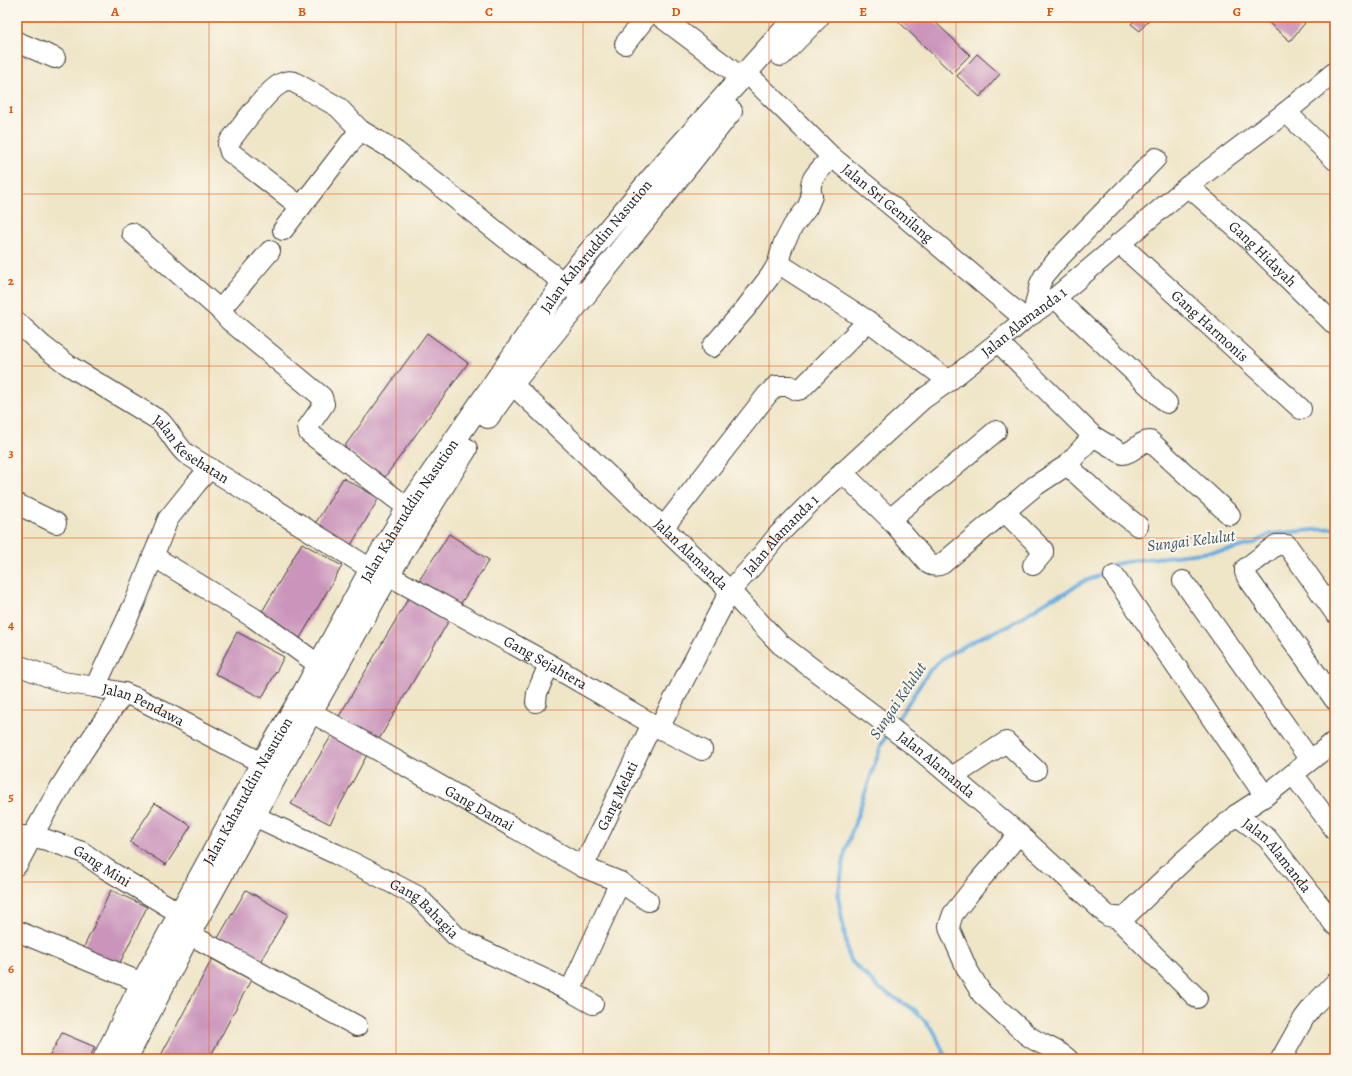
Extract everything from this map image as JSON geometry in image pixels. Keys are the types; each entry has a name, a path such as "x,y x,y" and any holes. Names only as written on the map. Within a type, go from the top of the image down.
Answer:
{"highway":[{"name":"Jalan Kaharuddin Nasution","path":"104,1059 142,983 262,763 319,665 379,572 512,384 583,297 721,122 749,80 796,17"},
{"name":"Jalan Kaharuddin Nasution","path":"126,1059 189,934 311,712 379,572 408,508 564,282 663,165 749,80 818,17"}],"street":[{"path":"625,44 646,17"},
{"name":"Jalan Sri Gemilang","path":"661,17 749,80 832,157 1029,316"},
{"path":"17,42 55,58"},
{"name":"Jalan Alamanda 1","path":"730,591 777,536 842,472 923,399 949,382 1029,316 1055,298 1188,186 1286,112 1335,72"},
{"path":"301,207 230,152 228,146 230,141 276,86 288,81 294,82 338,106 360,130 397,152 515,246 583,297"},
{"path":"1286,112 1335,160"},
{"path":"283,230 360,130"},
{"path":"712,347 745,309 778,263 783,245 793,226 807,208 812,196 809,188 813,177 832,157"},
{"path":"1029,316 1044,276 1057,260 1156,158"},
{"name":"Gang Hidayah","path":"1188,186 1245,236 1335,325"},
{"path":"132,233 220,310 229,320 322,397 324,404 308,428 309,433 408,508"},
{"name":"Gang Harmonis","path":"1119,243 1301,409"},
{"path":"220,310 270,251"},
{"path":"778,263 868,321 949,382"},
{"path":"1055,298 1167,403"},
{"path":"664,528 767,395 776,386 790,386 797,390 801,389 868,321"},
{"name":"Jalan Kesehatan","path":"17,322 43,346 68,365 160,421 185,453 379,572"},
{"path":"998,342 1093,436 1123,454 1131,452 1143,442 1150,441 1230,515"},
{"name":"Jalan Alamanda","path":"512,384 730,591 780,644 891,728 952,777 1019,834 1108,916 1116,918 1126,916 1183,861 1236,815 1267,838 1335,925"},
{"path":"890,519 996,431"},
{"path":"842,472 890,519 929,564 935,566 942,564 1004,511 1036,486 1067,465 1093,436"},
{"path":"1067,465 1106,501 1138,526"},
{"path":"95,687 135,602 168,519 210,468"},
{"path":"17,504 56,523"},
{"path":"1004,511 1043,550 1043,553 1033,565"},
{"path":"1335,613 1286,545 1276,545 1246,569 1245,572 1247,577 1335,700"},
{"path":"153,556 254,618 319,665"},
{"name":"Gang Sejahtera","path":"379,572 549,664 655,726 702,750"},
{"path":"1114,576 1264,796"},
{"path":"1184,581 1310,760"},
{"name":"Gang Melati","path":"583,867 655,726 730,591"},
{"path":"536,702 537,693 549,664"},
{"name":"Jalan Pendawa","path":"17,665 63,682 124,693 139,699 262,763"},
{"path":"17,865 24,836 124,693"},
{"name":"Gang Damai","path":"311,712 583,867 620,882 648,901"},
{"path":"1236,815 1264,796 1335,741"},
{"path":"952,777 1006,742 1036,770"},
{"path":"1293,774 1335,830"},
{"name":"Gang Bahagia","path":"254,816 336,854 417,896 456,936 469,944 570,991 593,1004"},
{"path":"1019,834 953,914 949,926 967,969 982,994 1032,1039 1068,1059"},
{"name":"Gang Mini","path":"24,836 47,840 82,852 106,869 181,914"},
{"path":"570,991 620,882"},
{"path":"1116,918 1197,998"},
{"path":"17,931 142,983"},
{"path":"189,934 357,1026"},
{"path":"1281,1059 1304,1018 1335,983"}],"building":[{"path":"899,17 930,17 970,55 952,73 897,20"},
{"path":"1137,17 1151,17 1140,31 1131,24"},
{"path":"1262,17 1298,17 1305,23 1290,41"},
{"path":"977,54 1000,74 980,97 957,76"},
{"path":"427,333 468,363 385,477 344,447"},
{"path":"343,478 379,498 351,545 315,524"},
{"path":"449,534 489,560 458,608 418,582"},
{"path":"302,543 342,566 299,640 259,617"},
{"path":"411,594 451,617 378,741 338,718"},
{"path":"237,632 284,657 262,698 215,674"},
{"path":"333,733 368,753 330,824 291,804"},
{"path":"155,803 191,826 166,865 130,842"},
{"path":"111,890 147,907 118,967 82,951"},
{"path":"246,890 288,914 257,967 215,943"},
{"path":"212,959 251,980 209,1059 159,1059"},
{"path":"62,1033 95,1047 89,1059 48,1059"}],"waterway":[{"name":"Sungai Kelulut","path":"895,723 930,670 943,658 985,635 1007,627 1052,598 1066,593 1082,582 1094,578 1112,565 1129,561 1229,550 1255,543 1270,534 1335,528"},
{"name":"Sungai Kelulut","path":"889,732 882,743 845,852 838,896 849,959 880,989 916,1011 935,1033 946,1059"}]}
